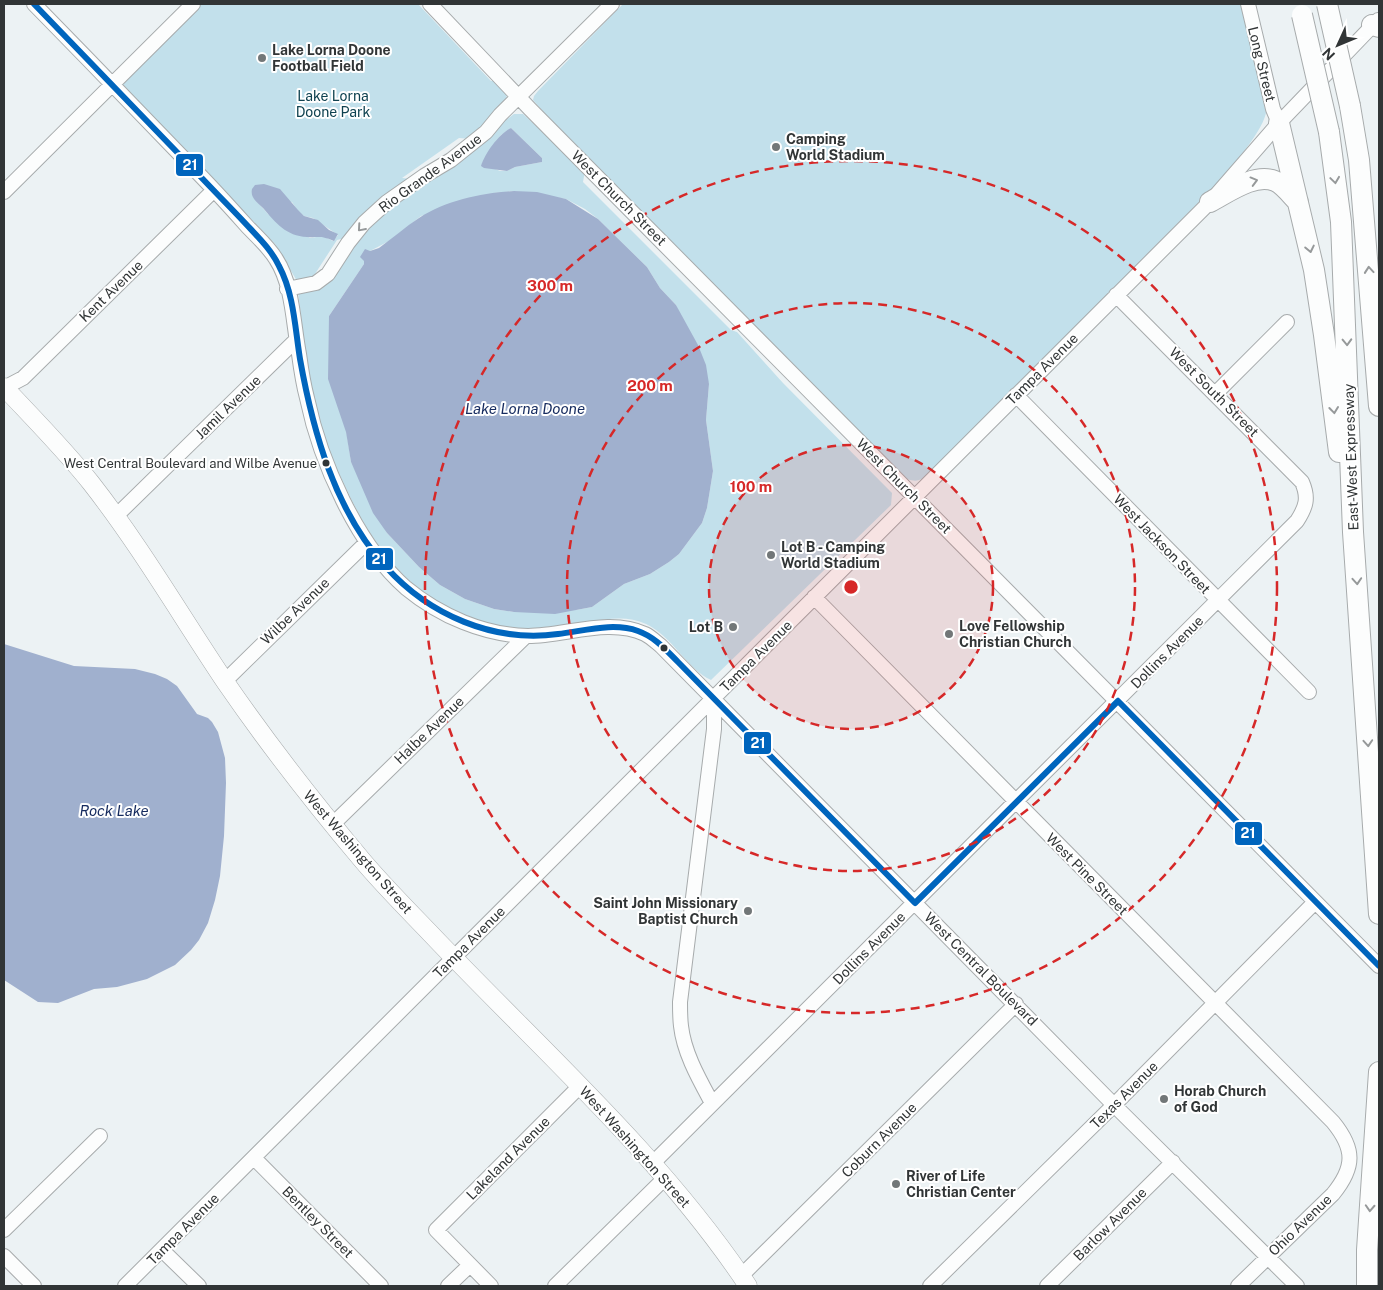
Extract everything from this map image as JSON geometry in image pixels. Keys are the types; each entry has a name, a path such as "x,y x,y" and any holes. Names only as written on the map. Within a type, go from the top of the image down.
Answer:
{"highway":[{"path":"1327,4 1350,106 1359,160 1379,406"},
{"name":"East-West Expressway","path":"1301,9 1329,132 1341,222 1353,532 1379,914"},
{"path":"1279,123 1314,270 1335,417 1344,504 1353,532"},
{"path":"1210,202 1251,181 1261,179 1276,181 1298,202"},
{"path":"1367,1286 1368,1240 1379,1072"}],"main road":[{"name":"West Washington Street","path":"4,388 56,442 90,481 146,559 225,680 285,765 365,863 452,958 580,1086 653,1163 708,1230 745,1281"}],"street":[{"name":"West Central Boulevard","path":"34,4 214,190 276,259 284,275 307,400 322,450 356,526 366,543 385,567 406,587 431,606 462,623 492,631 526,636 556,635 589,629 618,628 647,635 661,646 1114,1105 1297,1286"},
{"path":"4,192 193,4"},
{"name":"West Church Street","path":"430,4 518,97 1379,966"},
{"name":"Rio Grande Avenue","path":"287,289 316,283 328,274 348,243 364,223 387,202 451,160 486,132 500,115 612,4"},
{"name":"Long Street","path":"1248,4 1273,109 1279,123"},
{"name":"Tampa Avenue","path":"125,1286 814,597 916,498 1016,395 1210,202 1279,123 1377,23"},
{"name":"Kent Avenue","path":"4,388 23,378 214,190"},
{"name":"West South Street","path":"1116,295 1294,473 1302,482 1307,492"},
{"path":"1215,394 1287,322"},
{"name":"Jamil Avenue","path":"116,516 296,340"},
{"name":"West Jackson Street","path":"1016,395 1310,692"},
{"name":"Dollins Avenue","path":"653,1163 1298,521 1307,502 1307,492"},
{"name":"Wilbe Avenue","path":"225,680 366,543"},
{"name":"West Pine Street","path":"814,597 1333,1122 1348,1144 1350,1157"},
{"name":"Halbe Avenue","path":"333,824 526,636"},
{"path":"712,1103 685,1046 681,1025 680,1002 714,729 714,698"},
{"name":"Texas Avenue","path":"930,1286 1114,1105 1315,902"},
{"name":"Coburn Avenue","path":"745,1281 1016,1004"},
{"name":"Lakeland Avenue","path":"470,1265 436,1230 580,1086"},
{"path":"4,1230 100,1136"},
{"name":"Ohio Avenue","path":"1238,1286 1333,1194 1343,1182 1348,1170 1350,1157"},
{"name":"Bentley Street","path":"254,1158 381,1286"},
{"name":"Barlow Avenue","path":"1047,1286 1172,1162"},
{"path":"555,1286 665,1178"},
{"path":"162,1250 198,1286"},
{"path":"4,1256 34,1286"},
{"path":"448,1286 470,1265 492,1286"}],"green space":[{"name":"Lake Lorna Doone Park","path":"201,4 418,4 491,81 496,81 506,92 507,100 471,139 459,138 402,178 412,179 349,237 337,240 313,277 297,281 275,244 121,83","holes":["253,197 292,202 304,216 313,218 338,235 333,241 323,236 310,238 268,214"]},
{"path":"623,4 1241,4 1266,113 1258,132 1251,142 1211,190 928,475 920,480 907,479 570,142 533,100 538,91"},
{"path":"514,114 523,114 585,171 583,182 731,330 737,332 783,383 892,493 891,505 711,680 694,668 664,636 646,624 635,620 602,620 548,630 503,628 478,622 433,599 397,568 368,531 325,442 309,377 298,292 308,291 365,229 386,210","holes":["511,128 542,158 542,162 515,167 507,171 500,171 482,163 501,135","514,191 566,199 585,209 598,219 647,267 660,288 676,305 709,384 706,420 713,471 707,508 702,523 679,554 669,562 650,574 624,584 592,607 576,610 514,612 494,609 465,599 440,585 419,567 387,533 351,462 329,316 364,264 370,251 391,240 421,216 494,193"]}],"water":[{"path":"511,128 542,158 542,162 515,167 507,171 481,166 493,144"},
{"path":"264,184 280,189 304,216 318,220 329,230 338,234 334,241 322,237 300,236 282,228 253,197 252,189 255,185"},
{"name":"Lake Lorna Doone","path":"514,191 537,192 566,199 598,219 647,267 660,288 676,305 698,345 706,365 709,384 706,420 713,471 707,508 702,523 679,554 650,574 624,584 592,607 555,614 494,609 465,599 440,585 419,567 387,533 373,513 351,462 346,432 328,379 329,316 364,264 360,257 365,249 370,251 379,248 419,218 441,206 465,198"},
{"name":"Rock Lake","path":"4,644 74,666 135,669 155,674 177,686 197,714 208,718 218,732 225,758 226,783 224,836 220,876 215,900 208,923 191,950 175,965 147,979 117,987 94,989 58,1003 38,1002 4,980"}],"transit line":[{"name":"21","path":"34,4 264,243 276,260 284,277 291,300 305,387 319,442 340,496 353,521 368,545 386,567 403,584 442,612 464,622 487,629 510,634 534,636 619,627 638,631 650,637 669,653 915,903"},
{"name":"21","path":"1118,701 1379,966"},
{"name":"21","path":"915,903 1118,701"}],"place":[{"name":"Lake Lorna Doone Football Field","path":"262,58"},
{"name":"Camping World Stadium","path":"776,147"},
{"name":"West Central Boulevard and Wilbe Avenue","path":"326,463"},
{"name":"Lot B - Camping World Stadium","path":"771,555"},
{"name":"Lot B","path":"733,627"},
{"name":"Love Fellowship Christian Church","path":"949,634"},
{"name":"Saint John Missionary Baptist Church","path":"748,911"},
{"name":"Horab Church of God","path":"1164,1099"},
{"name":"River of Life Christian Center","path":"896,1184"}]}
